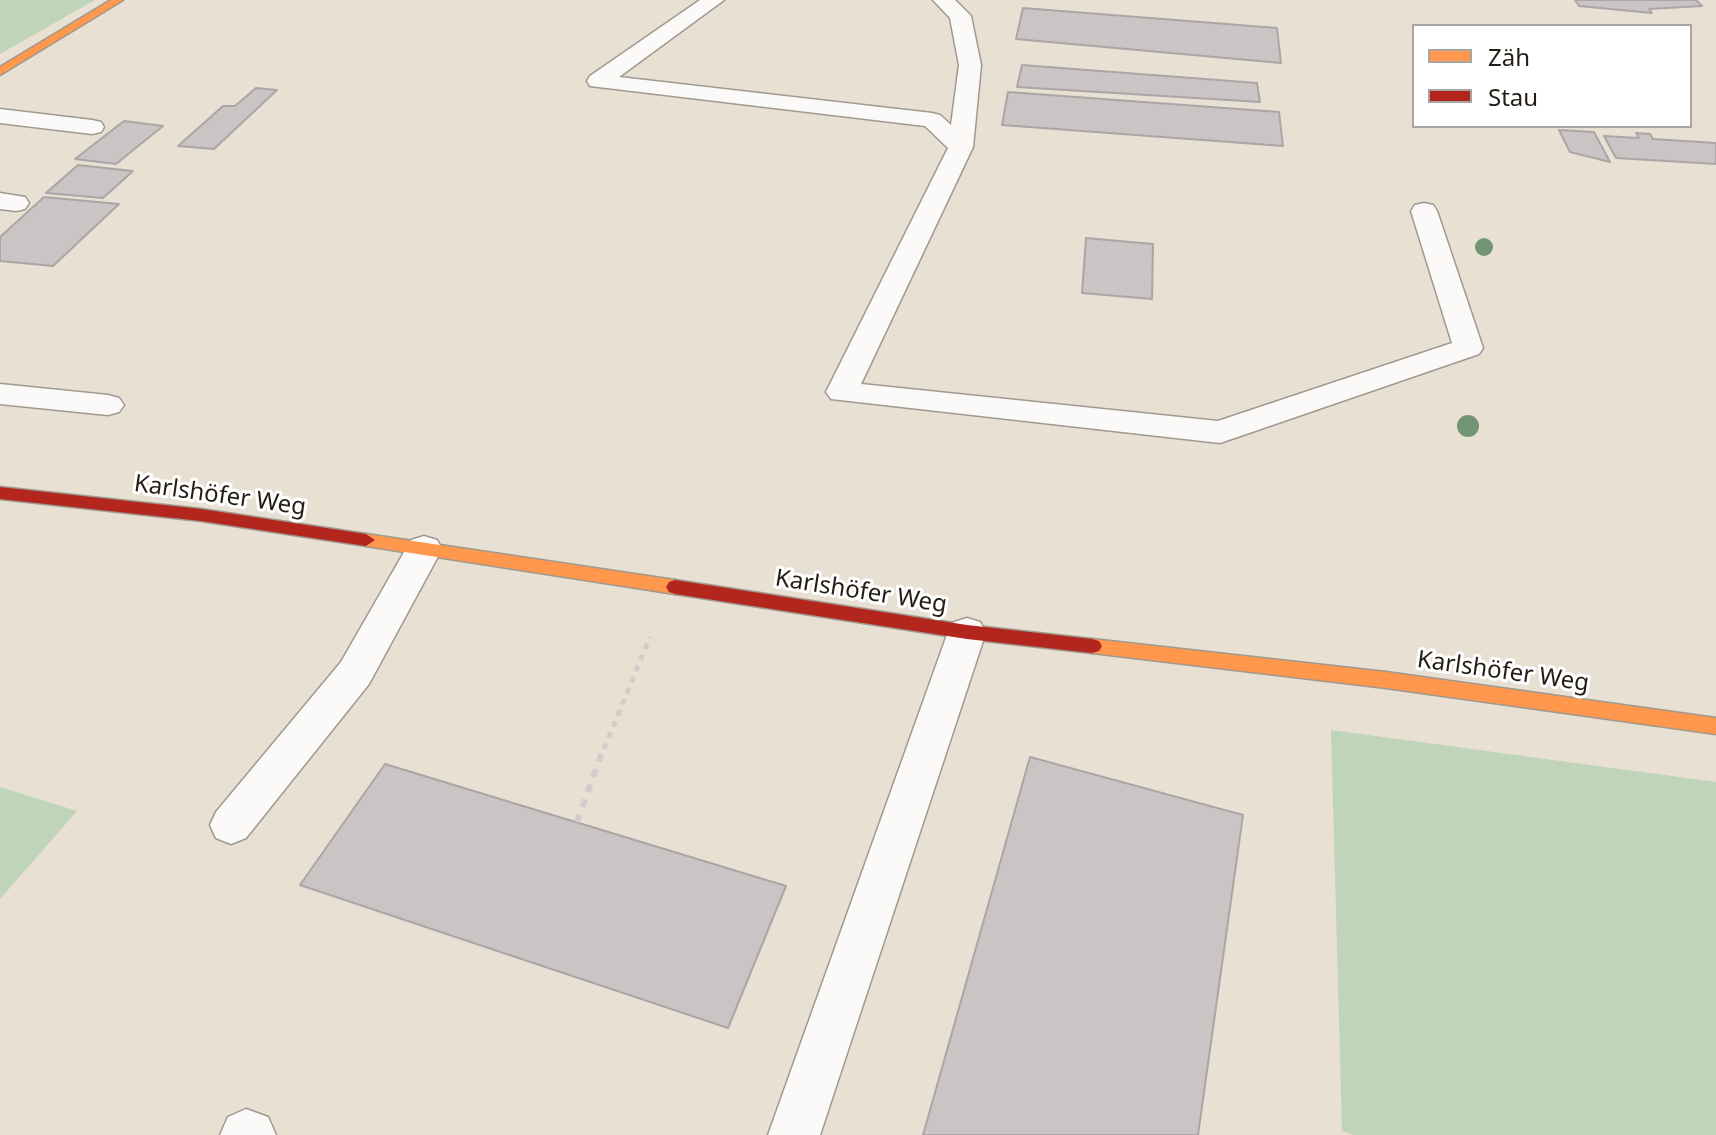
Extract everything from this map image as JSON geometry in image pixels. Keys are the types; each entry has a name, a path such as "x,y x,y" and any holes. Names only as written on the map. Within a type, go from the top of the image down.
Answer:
{"street":[{"path":"0,72 118,0"},
{"name":"Karlshöfer Weg","path":"0,493 201,515 967,632 1386,680 1716,726"}],"lane":[{"path":"714,0 598,81 932,120 961,147"},
{"path":"943,0 960,16 970,65 961,147 842,392 1220,432 1468,348 1424,211"},
{"path":"0,116 92,127"},
{"path":"0,394 108,405"},
{"path":"231,825 355,673 424,549"},
{"path":"794,1135 967,632"}],"path":[{"path":"577,822 616,715 671,587"}],"green space":[{"path":"0,0 95,0 0,54"},
{"path":"1331,730 1716,782 1716,1135 1354,1135 1342,1131"},
{"path":"0,787 77,811 0,899"}],"building":[{"path":"1575,0 1696,0 1702,6 1649,9 1652,13 1579,6"},
{"path":"1023,8 1277,28 1281,63 1016,39"},
{"path":"1022,65 1257,83 1260,102 1017,87"},
{"path":"256,88 277,90 214,149 178,146 223,106 235,106"},
{"path":"1008,92 1279,112 1283,146 1002,125"},
{"path":"124,121 163,126 116,164 75,159"},
{"path":"1559,130 1594,132 1610,162 1570,152"},
{"path":"1636,133 1650,134 1653,139 1716,143 1716,164 1616,158 1604,136 1639,138"},
{"path":"78,165 133,171 103,198 46,193"},
{"path":"44,197 119,204 53,266 0,261 0,237"},
{"path":"1086,238 1153,244 1152,299 1082,293"},
{"path":"1030,757 1243,815 1198,1135 923,1135"},
{"path":"385,764 786,886 728,1028 300,885"}],"traffic: slow":[{"path":"0,72 118,0"},
{"path":"366,540 675,587"},
{"path":"1092,646 1386,680 1716,726"}],"traffic: jam":[{"path":"0,493 201,515 366,540"},
{"path":"675,587 967,632 1092,646"}]}
